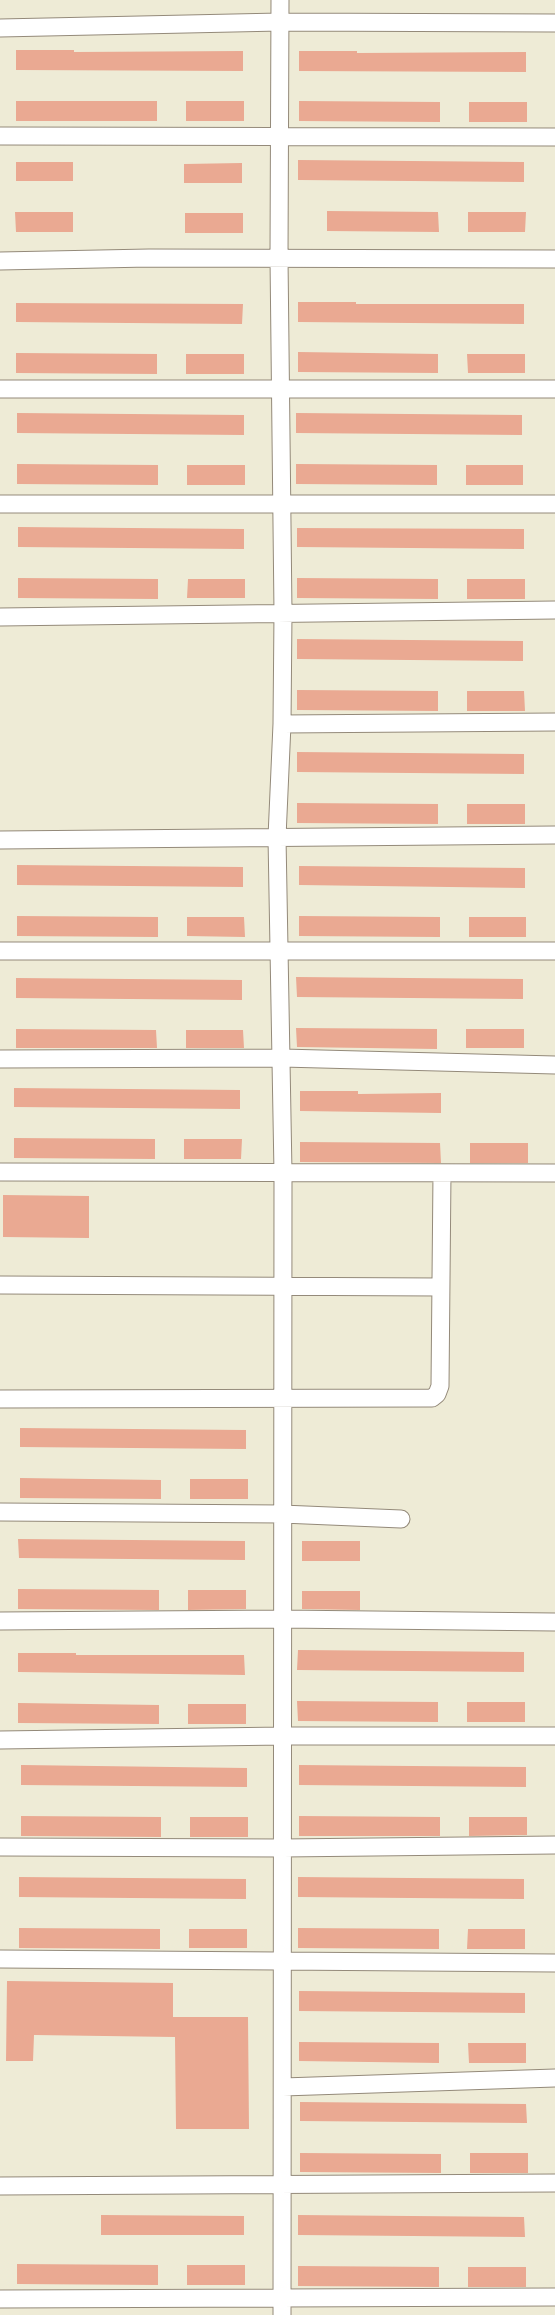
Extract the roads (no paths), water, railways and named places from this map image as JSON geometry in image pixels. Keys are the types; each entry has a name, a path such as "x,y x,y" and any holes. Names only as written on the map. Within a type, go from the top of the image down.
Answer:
{"street":[{"path":"280,0 278,258 283,502 283,613 282,724 277,837 284,1173 282,1514 282,2307"},
{"path":"0,28 280,22 555,23"},
{"path":"0,136 280,138 555,137"},
{"path":"0,261 278,258 555,259"},
{"path":"0,389 555,389"},
{"path":"0,504 283,502 555,504"},
{"path":"0,617 555,610"},
{"path":"282,724 555,722"},
{"path":"0,840 555,835"},
{"path":"0,951 555,951"},
{"path":"0,1059 282,1058 555,1065"},
{"path":"0,1172 555,1173"},
{"path":"0,1399 283,1400 432,1398 437,1394 440,1386 442,1173"},
{"path":"0,1285 440,1287"},
{"path":"0,1512 282,1514 401,1519"},
{"path":"0,1621 282,1619 555,1622"},
{"path":"0,1740 283,1736 555,1736"},
{"path":"0,1847 283,1848 555,1845"},
{"path":"0,1959 555,1963"},
{"path":"283,2087 555,2078"},
{"path":"0,2186 281,2186 555,2183"},
{"path":"0,2299 282,2307 555,2297"}]}
